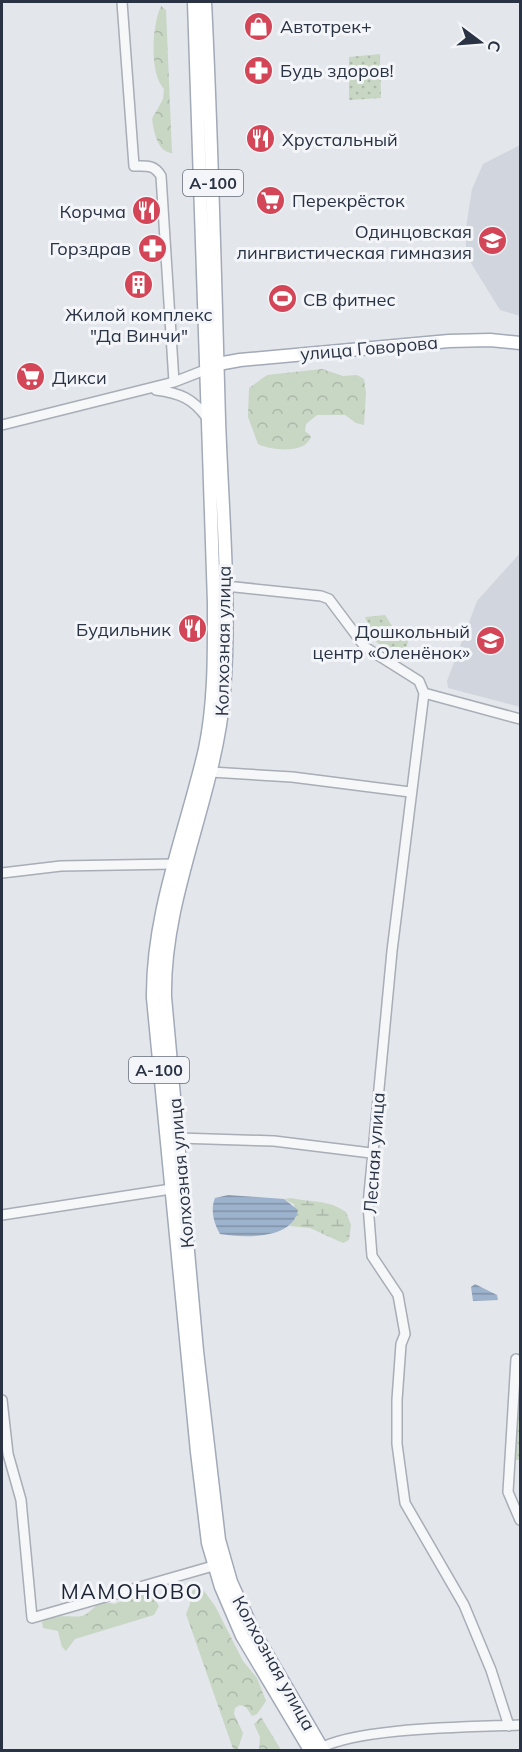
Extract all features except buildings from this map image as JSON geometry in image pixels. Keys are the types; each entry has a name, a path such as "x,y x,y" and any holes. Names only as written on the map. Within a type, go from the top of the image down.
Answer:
{"main road":[{"name":"А-100","path":"194,2 201,156 205,369"},
{"name":"А-100","path":"205,2 218,364"},
{"name":"улица Говорова","path":"218,364 240,360 449,341 490,340 520,343"},
{"name":"Колхозная улица","path":"218,364 226,586 224,690 220,730 211,772 166,947 165,997 198,1362 219,1540 231,1582 253,1630 318,1750"},
{"name":"Колхозная улица","path":"205,369 214,603 213,689 205,748 159,924 153,962 155,1030 196,1452 213,1566 242,1636 318,1750"}],"street":[{"path":"122,2 134,166 157,168 161,176 174,382"},
{"path":"2,425 150,389 218,364"},
{"path":"150,389 187,396 199,406 207,418"},
{"path":"226,586 321,596 328,599 365,647 419,681 424,693 520,719"},
{"name":"Лесная улица","path":"424,693 410,792 372,1153 368,1205 372,1256 398,1295 405,1334 401,1344 396,1400 397,1444 405,1503 464,1605 492,1670 509,1726"},
{"path":"211,772 292,777 410,792"},
{"path":"2,873 61,866 174,864"},
{"path":"177,1138 274,1140 372,1153"},
{"path":"2,1215 171,1189"},
{"path":"516,1359 508,1492 520,1520"},
{"path":"2,1400 8,1454 21,1500 32,1618 213,1566"},
{"path":"318,1750 342,1738 520,1725"}],"shaded area":[{"name":"Одинцовская лингвистическая гимназия","path":"520,145 520,316 500,310 466,255 466,228 472,189 483,164"},
{"name":"Дошкольный центр «Оленёнок»","path":"520,553 520,707 448,688 447,681 477,601"}],"green space":[{"path":"161,6 166,10 172,153 167,152 160,145 155,135 152,119 163,99 164,89 159,82 154,61 154,36"},
{"path":"380,54 381,98 349,100 349,57"},
{"path":"322,369 343,376 357,375 364,379 366,393 364,425 356,423 345,415 317,415 306,424 305,431 311,436 303,446 280,449 258,444 248,417 249,388 267,375"},
{"path":"385,615 394,629 409,639 404,655 377,643 365,617"},
{"path":"284,1199 326,1203 346,1212 351,1225 349,1240 343,1243 310,1228 289,1226 296,1218 294,1204"},
{"path":"520,1379 520,1460 513,1460"},
{"path":"197,1587 202,1588 215,1606 243,1661 257,1678 266,1701 257,1714 252,1716 246,1707 240,1705 235,1708 234,1714 243,1733 238,1749 233,1749 186,1614 190,1604 189,1594"},
{"path":"150,1593 159,1606 154,1615 75,1639 66,1651 62,1647 58,1631 43,1628 42,1622 46,1619 82,1616 99,1604 115,1604"},
{"path":"261,1717 281,1750 259,1750 260,1737 254,1724"}],"water":[{"path":"228,1195 284,1199 298,1210 294,1220 277,1232 253,1236 220,1234 213,1217 213,1207 215,1198"},
{"path":"475,1284 497,1295 498,1300 473,1301 471,1287"}],"place":[{"name":"Автотрек+","path":"259,26"},
{"name":"Будь здоров!","path":"259,70"},
{"name":"Хрустальный","path":"261,139"},
{"name":"Перекрёсток","path":"271,200"},
{"name":"Корчма","path":"147,211"},
{"name":"Одинцовская лингвистическая гимназия","path":"493,241"},
{"name":"Горздрав","path":"152,248"},
{"name":"Жилой комплекс \"Да Винчи\"","path":"139,285"},
{"name":"СВ фитнес","path":"282,299"},
{"name":"Дикси","path":"31,377"},
{"name":"Будильник","path":"192,629"},
{"name":"Дошкольный центр «Оленёнок»","path":"491,641"}],"district":[{"name":"МАМОНОВО","path":"132,1591"}]}
